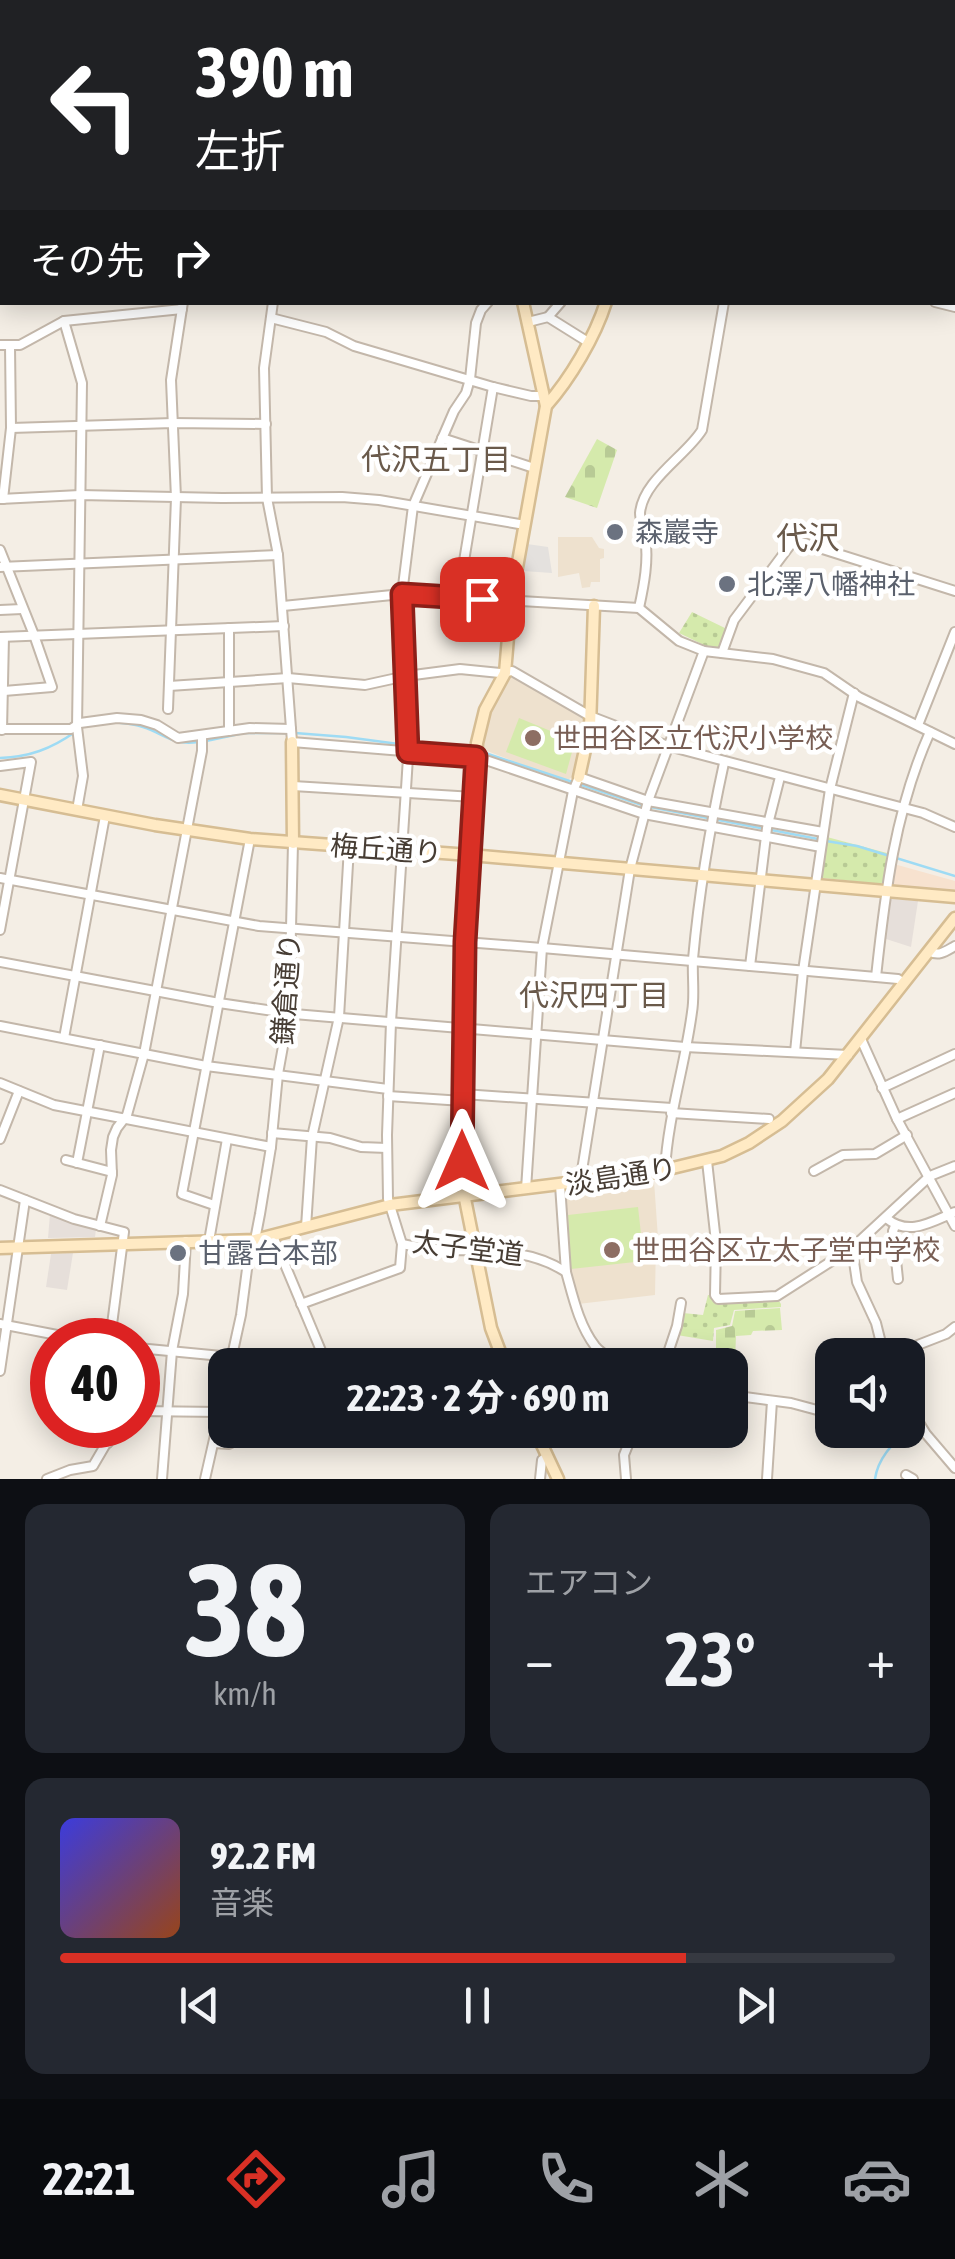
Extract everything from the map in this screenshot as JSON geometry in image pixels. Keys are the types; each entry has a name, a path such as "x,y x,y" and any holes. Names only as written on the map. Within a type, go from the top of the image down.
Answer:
{"street":[{"name":"鎌倉通り","path":"234,1348 271,1147 289,1013 292,734 278,556 267,498 264,368 273,305"},
{"path":"470,380 474,331 486,305"},
{"path":"500,1348 490,1328 464,1196 465,942 477,754 485,710 505,672 511,601 545,401 523,305"},
{"path":"528,322 548,317 558,305"},
{"path":"545,401 559,390 600,324 605,305"},
{"path":"639,608 646,553 640,513 654,482 700,434 723,305"},
{"path":"168,709 176,498 171,380 183,306 64,321 20,345 5,346 11,428 2,499 80,495 176,498 342,497 524,525"},
{"path":"548,317 588,342"},
{"path":"272,318 545,401"},
{"path":"64,321 81,378 77,728 83,776 77,810"},
{"name":"太子堂道","path":"470,380 413,506 402,594 409,748 391,1022 388,1199 402,1244 539,1257 566,1272"},
{"path":"458,597 493,387"},
{"path":"11,428 266,424"},
{"path":"442,438 534,468"},
{"path":"722,652 734,620 794,540 955,591"},
{"path":"0,550 2,567 34,635 52,687 4,691"},
{"path":"2,567 278,556"},
{"path":"282,606 402,594 639,608 679,642 704,651 774,659 824,673 854,694 955,744"},
{"path":"526,1189 542,948 590,716 594,606"},
{"path":"0,610 22,609"},
{"path":"284,626 2,637 1,730 71,729 102,719 130,718 158,725 178,738 202,740 250,728 477,754 646,808 822,841"},
{"path":"229,628 229,731"},
{"path":"918,725 955,632"},
{"path":"580,1183 630,869 646,808 704,651"},
{"path":"169,686 288,678 366,684 460,669 512,671 590,716 668,746 923,813 955,827"},
{"path":"794,1052 830,789 854,694"},
{"path":"876,977 890,858 916,765 930,732"},
{"path":"100,1226 112,1172 113,1138 125,1120 144,1054 202,740"},
{"path":"0,766 31,762 5,879 0,930"},
{"path":"665,1170 666,1137 693,1009 693,962 711,821 724,763"},
{"path":"750,966 767,831 780,777"},
{"path":"576,785 646,808 711,821"},
{"path":"293,786 474,797"},
{"name":"梅丘通り","path":"0,795 250,839 955,898"},
{"path":"64,1038 105,816"},
{"path":"767,831 822,841"},
{"path":"214,1205 182,1194 250,839"},
{"path":"306,1227 312,1136 339,1017 348,847"},
{"path":"5,879 291,929 616,954 876,977 904,983"},
{"name":"淡島通り","path":"0,1248 254,1240 390,1206 580,1183 708,1161 749,1143 783,1120 828,1080 955,918"},
{"path":"929,951 941,954 955,946"},
{"path":"0,962 289,1013 686,1048 848,1055"},
{"path":"0,1026 206,1066 388,1092 593,1103 769,1119"},
{"path":"861,1039 897,1118 952,1213 955,1226"},
{"path":"77,1162 100,1045"},
{"path":"882,1088 955,1054"},
{"path":"0,1084 54,1105 271,1147"},
{"path":"0,1139 18,1091"},
{"path":"897,1118 955,1093"},
{"path":"272,1133 388,1148"},
{"path":"814,1170 843,1155 875,1154 907,1135"},
{"path":"209,1241 227,1138"},
{"path":"66,1160 112,1172"},
{"path":"708,1161 718,1299 778,1296 852,1248 930,1176 955,1166"},
{"path":"560,1185 566,1272 574,1302 596,1348"},
{"path":"0,1190 74,1220 124,1232 113,1318"},
{"path":"0,1371 3,1325 26,1200"},
{"path":"886,1218 895,1226 922,1228 952,1213"},
{"path":"895,1226 898,1279"},
{"path":"273,1236 320,1348"},
{"path":"162,1479 186,1241"},
{"path":"302,1304 400,1268 402,1244"},
{"path":"852,1248 857,1282 880,1338"},
{"path":"670,1348 681,1303"},
{"path":"3,1325 30,1331"},
{"path":"925,1342 955,1327"},
{"path":"160,1350 208,1357"},
{"path":"748,1398 815,1408"},
{"path":"767,1479 772,1401"},
{"path":"160,1412 208,1412"},
{"path":"925,1432 955,1468"},
{"path":"47,1479 93,1466 104,1448"},
{"path":"205,1479 213,1448"},
{"path":"543,1448 558,1479"},
{"path":"626,1479 627,1448"},
{"path":"540,1479 542,1460 547,1456"}],"shaded area":[{"path":"558,537 592,537 604,549 600,582 582,588 579,573 558,577"},
{"path":"527,544 548,547 552,573 523,571"},
{"name":"世田谷区立代沢小学校","path":"513,676 586,721 568,782 482,749 489,713"},
{"path":"894,864 955,881 955,892 893,887"},
{"path":"892,899 918,901 911,947 883,938 887,903"},
{"name":"世田谷区立太子堂中学校","path":"654,1181 658,1238 655,1295 578,1304 569,1272 565,1192"},
{"path":"50,1214 96,1229 95,1237 48,1238"},
{"path":"73,1253 67,1290 46,1287 51,1254"}],"green space":[{"path":"597,439 617,450 597,508 565,497"},
{"path":"692,612 729,630 721,646 708,647 679,633"},
{"path":"519,718 575,741 566,774 506,752"},
{"path":"827,837 887,853 883,882 823,878 820,875"},
{"path":"638,1207 644,1261 571,1269 568,1215"},
{"path":"708,1295 777,1298 781,1307 734,1310 730,1325 714,1328 713,1341 677,1335 683,1313 703,1315"},
{"path":"780,1308 782,1330 753,1331 751,1335 736,1336 736,1348 716,1348 716,1330 732,1326 735,1311"}],"waterway":[{"path":"110,722 139,726 175,741 198,742"},
{"path":"0,758 39,751 75,732"},
{"path":"206,741 244,733 287,733"},
{"path":"295,733 406,745"},
{"path":"414,746 471,750"},
{"path":"479,751 642,805"},
{"path":"650,807 818,839"},
{"path":"826,841 857,846 955,876"},
{"path":"875,1479 890,1448"}],"place":[{"name":"森巖寺","path":"615,532"},
{"name":"北澤八幡神社","path":"727,584"},
{"name":"世田谷区立代沢小学校","path":"533,738"},
{"name":"世田谷区立太子堂中学校","path":"612,1250"},
{"name":"甘露台本部","path":"178,1253"}],"district":[{"name":"代沢五丁目","path":"436,460"},
{"name":"代沢","path":"808,538"},
{"name":"代沢四丁目","path":"594,996"}],"route":[{"path":"462,1161 465,942 476,757 408,752 402,594 482,599"}]}
